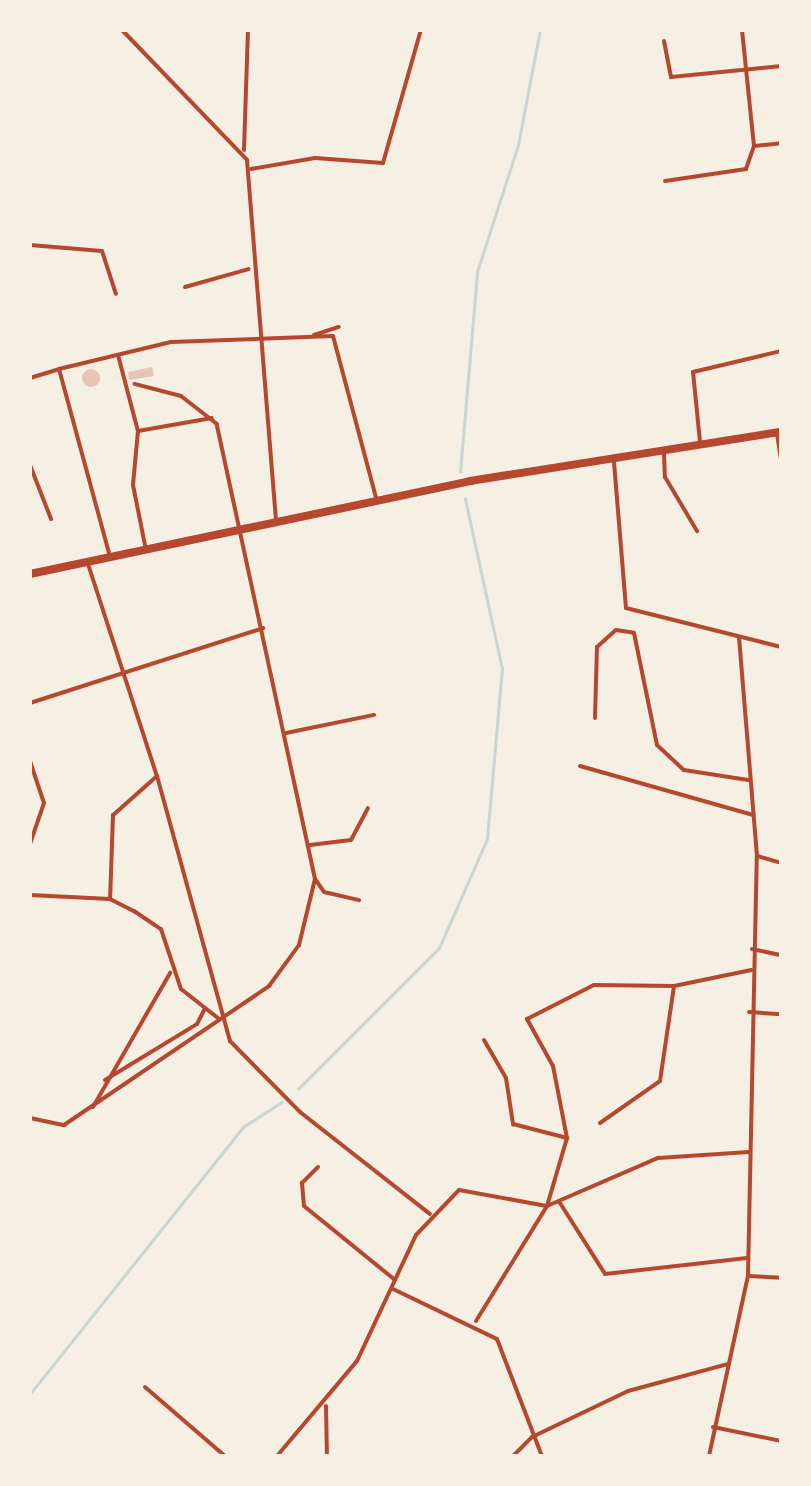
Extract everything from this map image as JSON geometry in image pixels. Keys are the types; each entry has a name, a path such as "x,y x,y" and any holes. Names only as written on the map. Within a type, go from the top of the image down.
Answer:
{"highway":[{"path":"30,574 243,524 779,433"}],"street":[{"path":"122,30 244,152"},
{"path":"248,30 244,152 249,170 248,269 276,519"},
{"path":"249,170 316,158 382,163 421,30"},
{"path":"665,181 746,169 754,146 742,30"},
{"path":"664,41 671,77 781,66"},
{"path":"754,146 781,143"},
{"path":"30,246 102,251 116,294"},
{"path":"185,287 248,269"},
{"path":"314,335 339,327"},
{"path":"30,378 117,353 332,336 344,352 377,501"},
{"path":"701,446 693,372 781,351"},
{"path":"117,353 138,430 132,485 145,545"},
{"path":"59,370 109,553"},
{"path":"30,1118 64,1125 218,1018 292,959 314,879 243,524 212,418 181,396 135,384"},
{"path":"138,430 212,418"},
{"path":"779,433 781,459"},
{"path":"664,453 664,477 697,531"},
{"path":"614,462 626,608 739,640 781,647"},
{"path":"30,465 51,519"},
{"path":"86,559 128,668 216,973 218,1018"},
{"path":"30,703 128,668 264,628"},
{"path":"595,718 597,647 616,630 634,633 658,745 684,770 748,780"},
{"path":"709,1456 748,1276 749,1012 756,856 739,640"},
{"path":"286,733 374,715"},
{"path":"30,761 44,803 30,844"},
{"path":"580,766 754,814"},
{"path":"110,899 114,815 157,776"},
{"path":"310,845 351,840 368,808"},
{"path":"756,856 781,863"},
{"path":"314,879 324,892 359,900"},
{"path":"30,895 110,899 161,930 170,972 204,1010 218,1018 300,1112 430,1214"},
{"path":"752,949 781,955"},
{"path":"476,1321 546,1206 568,1138 553,1066 524,1023 594,985 674,986 750,970"},
{"path":"93,1106 170,972"},
{"path":"600,1122 660,1080 674,986"},
{"path":"105,1080 196,1024 204,1010"},
{"path":"749,1012 781,1014"},
{"path":"484,1040 506,1078 513,1124 568,1138"},
{"path":"278,1456 326,1404 430,1214 471,1187 546,1206 658,1158 749,1152"},
{"path":"318,1167 302,1183 304,1206 395,1280"},
{"path":"560,1203 605,1274 748,1258"},
{"path":"748,1276 781,1278"},
{"path":"392,1288 476,1321 508,1353 532,1437 542,1456"},
{"path":"514,1456 532,1437 628,1391 728,1364"},
{"path":"145,1387 226,1456"},
{"path":"326,1404 327,1456"},
{"path":"713,1427 781,1440"}],"building":[{"path":"152,367 154,376 129,380 128,372"},
{"path":"91,369 100,378 91,387 82,378"}],"waterway":[{"path":"460,472 477,272 518,145 540,30"},
{"path":"298,1089 439,948 487,839 502,669 465,499"},
{"path":"30,1394 243,1127 282,1102"}]}
